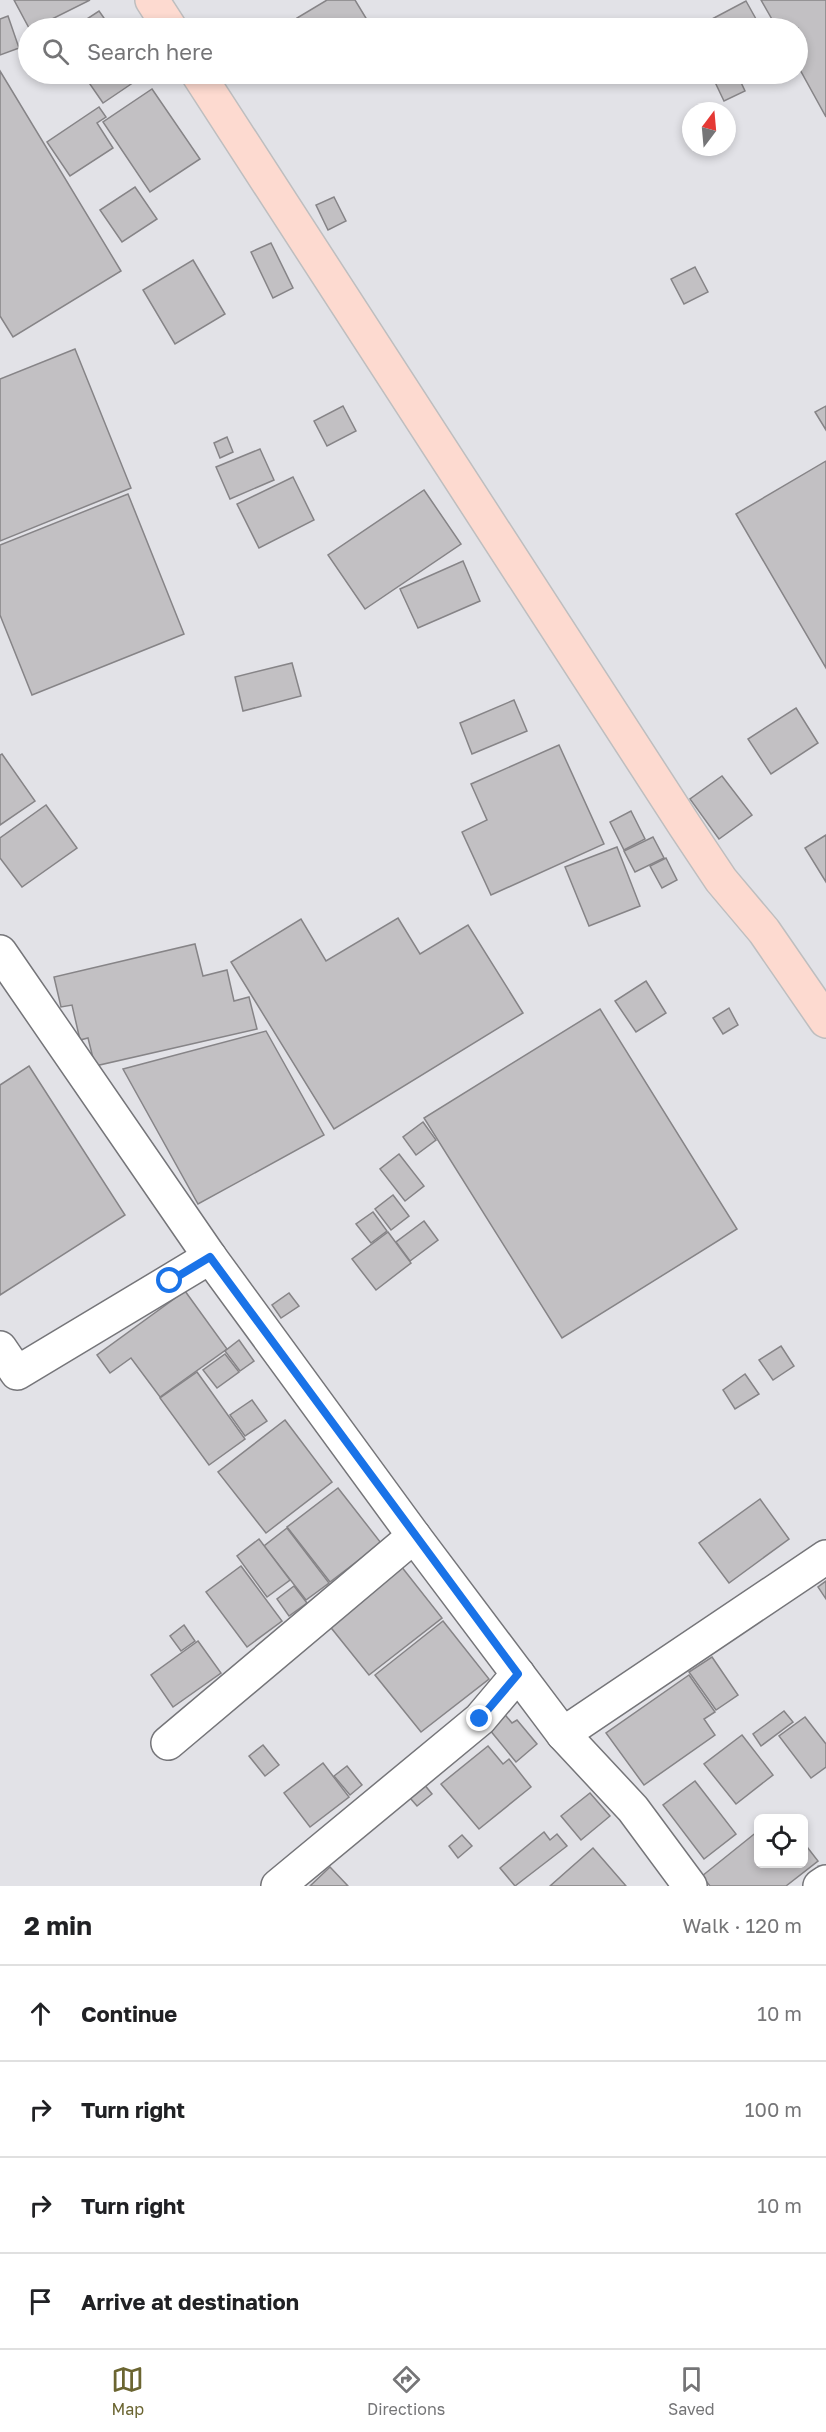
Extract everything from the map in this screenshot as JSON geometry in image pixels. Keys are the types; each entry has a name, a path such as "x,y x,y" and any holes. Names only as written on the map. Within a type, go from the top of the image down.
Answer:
{"main road":[{"path":"152,0 164,18"},
{"path":"204,84 685,826 721,880 764,931 826,1021"}],"street":[{"path":"0,952 210,1257 414,1536 564,1734 633,1809 690,1886"},
{"path":"0,1348 18,1373 210,1257"},
{"path":"168,1743 414,1536"},
{"path":"564,1734 826,1557"},
{"path":"278,1886 480,1719 518,1674"},
{"path":"820,1886 826,1882"}],"building":[{"path":"14,0 90,0 54,18 24,18"},
{"path":"327,0 355,0 366,18 297,18"},
{"path":"761,0 826,0 826,117 808,84 808,18 771,18"},
{"path":"746,1 755,18 714,18"},
{"path":"99,11 104,18 88,18"},
{"path":"8,16 18,48 0,55 0,19"},
{"path":"0,71 121,271 13,337 0,316"},
{"path":"90,84 131,84 103,103"},
{"path":"716,84 742,84 745,91 724,101"},
{"path":"152,89 200,159 150,192 103,122"},
{"path":"99,107 106,117 97,123 113,148 70,176 47,142"},
{"path":"135,187 157,219 122,242 100,210"},
{"path":"334,197 346,221 328,230 316,205"},
{"path":"271,243 293,288 273,298 251,252"},
{"path":"193,260 225,314 175,344 143,290"},
{"path":"695,267 708,292 684,304 671,279"},
{"path":"75,349 131,488 0,541 0,379"},
{"path":"343,406 356,431 327,446 314,421"},
{"path":"826,406 826,430 815,412"},
{"path":"227,437 233,452 220,458 214,443"},
{"path":"260,449 274,480 230,499 216,467"},
{"path":"826,461 826,668 736,514"},
{"path":"293,477 314,520 259,548 237,504"},
{"path":"424,490 461,544 365,609 328,555"},
{"path":"128,494 184,634 32,695 0,615 0,545"},
{"path":"463,561 480,601 418,628 400,589"},
{"path":"292,663 301,696 243,711 235,677"},
{"path":"514,700 527,731 472,754 460,723"},
{"path":"796,708 818,743 771,774 748,739"},
{"path":"559,745 604,844 491,895 462,832 487,820 471,784"},
{"path":"2,754 35,801 0,825 0,755"},
{"path":"722,776 752,815 719,839 690,799"},
{"path":"46,805 77,848 22,887 0,858 0,838"},
{"path":"631,811 645,839 624,850 610,822"},
{"path":"826,835 826,882 805,848"},
{"path":"653,837 664,858 635,872 624,851"},
{"path":"617,847 640,906 589,926 565,867"},
{"path":"666,858 677,880 662,888 650,866"},
{"path":"398,918 420,954 468,925 523,1013 334,1129 231,962 301,919 326,961"},
{"path":"195,944 203,976 227,970 234,1001 249,997 257,1029 95,1066 88,1038 80,1040 72,1005 61,1007 54,977"},
{"path":"646,981 666,1013 636,1032 615,1001"},
{"path":"729,1008 738,1025 723,1034 713,1018"},
{"path":"600,1009 737,1229 562,1338 424,1118"},
{"path":"266,1031 324,1135 198,1204 123,1069"},
{"path":"29,1066 125,1215 0,1295 0,1085"},
{"path":"423,1122 436,1140 416,1155 403,1137"},
{"path":"399,1154 424,1186 405,1201 380,1169"},
{"path":"393,1195 409,1216 391,1230 375,1209"},
{"path":"373,1212 387,1231 371,1243 356,1224"},
{"path":"424,1221 438,1240 410,1261 396,1242"},
{"path":"388,1232 411,1263 376,1290 352,1259"},
{"path":"185,1291 227,1349 160,1397 131,1358 110,1373 97,1355"},
{"path":"289,1293 299,1306 281,1318 272,1305"},
{"path":"239,1340 254,1361 240,1371 225,1351"},
{"path":"781,1346 794,1366 773,1380 759,1360"},
{"path":"225,1354 239,1372 217,1388 203,1370"},
{"path":"197,1372 245,1439 209,1465 160,1398"},
{"path":"745,1374 759,1394 735,1409 723,1390"},
{"path":"252,1400 267,1421 245,1436 230,1415"},
{"path":"285,1420 332,1482 266,1533 218,1472"},
{"path":"338,1488 381,1543 330,1582 287,1527"},
{"path":"760,1499 789,1539 729,1583 699,1543"},
{"path":"287,1528 329,1583 306,1600 264,1546"},
{"path":"259,1539 290,1580 267,1597 237,1556"},
{"path":"397,1561 442,1618 369,1675 324,1619"},
{"path":"241,1566 282,1621 247,1647 206,1592"},
{"path":"826,1581 826,1599 818,1587"},
{"path":"294,1586 307,1603 289,1616 277,1599"},
{"path":"443,1621 489,1679 421,1732 375,1675"},
{"path":"184,1625 195,1641 181,1651 170,1636"},
{"path":"198,1641 221,1673 173,1707 151,1675"},
{"path":"712,1657 738,1695 716,1710 689,1672"},
{"path":"689,1675 715,1712 704,1719 715,1735 644,1785 606,1733"},
{"path":"501,1710 512,1723 517,1720 537,1744 516,1762 485,1724"},
{"path":"784,1711 793,1722 761,1746 753,1734"},
{"path":"805,1717 826,1744 826,1767 811,1778 779,1736"},
{"path":"742,1735 773,1775 736,1804 704,1764"},
{"path":"263,1745 279,1765 265,1776 249,1756"},
{"path":"488,1746 503,1764 509,1759 531,1787 479,1829 441,1784"},
{"path":"323,1763 349,1797 310,1827 284,1793"},
{"path":"347,1766 362,1785 350,1795 334,1776"},
{"path":"419,1778 432,1794 417,1806 404,1791"},
{"path":"695,1781 736,1834 704,1859 663,1805"},
{"path":"590,1793 610,1816 581,1840 561,1816"},
{"path":"544,1832 550,1840 557,1834 567,1846 515,1886 500,1868"},
{"path":"754,1834 754,1868 808,1868 808,1848 818,1861 786,1886 710,1886 702,1876"},
{"path":"462,1835 472,1846 458,1858 449,1846"},
{"path":"593,1848 626,1886 550,1886"},
{"path":"330,1867 348,1886 310,1886"}],"route":[{"path":"170,1281 210,1257 518,1674 480,1719"}]}
